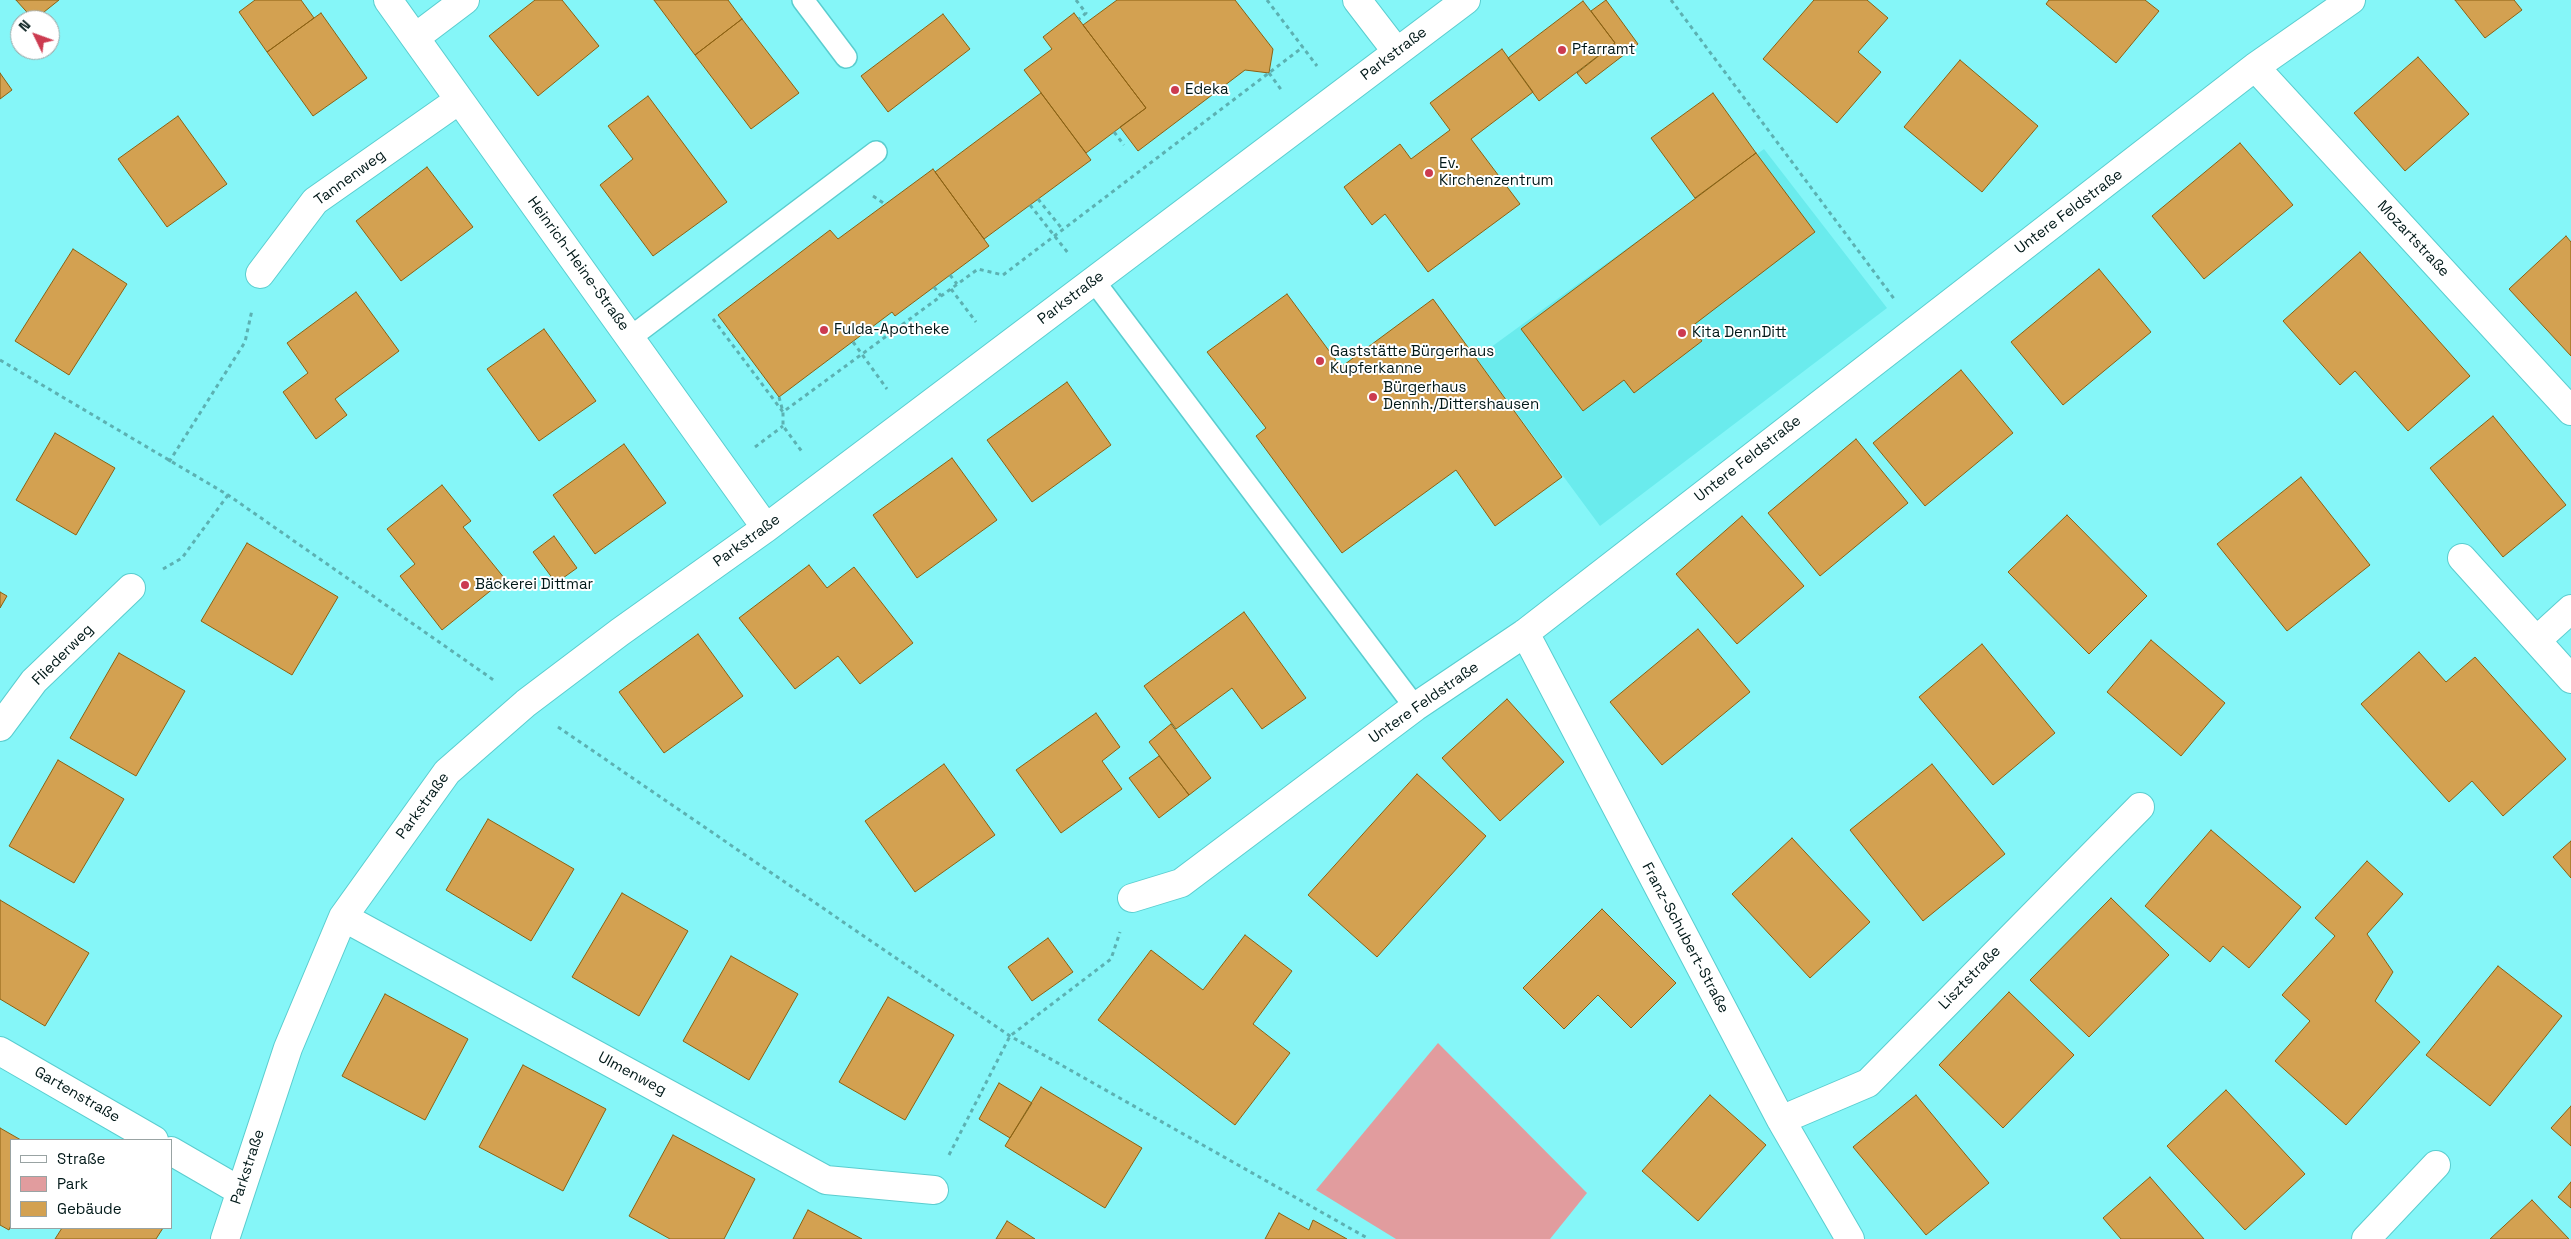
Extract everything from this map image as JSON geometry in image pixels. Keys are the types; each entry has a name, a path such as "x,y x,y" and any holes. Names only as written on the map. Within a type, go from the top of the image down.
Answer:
{"street":[{"name":"Heinrich-Heine-Straße","path":"388,0 766,528"},
{"path":"416,37 465,0"},
{"path":"1357,0 1397,52"},
{"name":"Parkstraße","path":"225,1239 288,1048 343,917 447,772 526,703 620,632 766,528 1466,0"},
{"name":"Untere Feldstraße","path":"1132,898 1181,883 1415,708 1524,633 1916,328 2120,174 2255,68 2352,0"},
{"name":"Mozartstraße","path":"2255,68 2571,411"},
{"name":"Tannenweg","path":"260,274 315,201 459,100"},
{"path":"2462,558 2571,679"},
{"name":"Fliederweg","path":"0,727 34,681 131,588"},
{"path":"2537,640 2571,609"},
{"name":"Franz-Schubert-Straße","path":"1524,633 1781,1120 1850,1239"},
{"name":"Lisztstraße","path":"1781,1120 1868,1083 2140,807"},
{"name":"Ulmenweg","path":"343,917 826,1180 934,1190"},
{"name":"Gartenstraße","path":"0,1051 152,1139"},
{"path":"172,1152 240,1191"},
{"path":"2366,1239 2436,1165"}],"lane":[{"path":"803,0 846,57"},
{"path":"631,337 876,152"},
{"path":"1094,281 1415,708"}],"path":[{"path":"1076,0 1086,13 1079,19"},
{"path":"1267,0 1318,67 1325,62"},
{"path":"1671,0 1916,328"},
{"path":"783,412 978,269 1003,275 1303,48"},
{"path":"1114,132 1124,146"},
{"path":"1038,199 1063,230"},
{"path":"1030,205 1071,257"},
{"path":"169,462 245,342 260,274"},
{"path":"950,275 957,284"},
{"path":"934,287 941,296"},
{"path":"951,289 979,326"},
{"path":"708,312 783,412"},
{"path":"853,342 890,392"},
{"path":"0,360 169,462 228,495 665,801 1010,1036 1368,1239"},
{"path":"780,397 783,426 805,456"},
{"path":"751,450 783,426"},
{"path":"131,588 182,558 228,495"},
{"path":"934,1190 949,1155 1010,1036 1111,959 1132,898"}],"shaded area":[{"name":"Kita DennDitt","path":"1764,149 1887,308 1600,526 1476,358"}],"green space":[{"path":"1438,1043 1587,1193 1550,1239 1396,1239 1316,1190"}],"building":[{"path":"16,0 59,0 46,10 25,10"},
{"path":"255,0 301,0 314,18 267,52 239,12"},
{"path":"535,0 562,0 599,46 538,96 489,36"},
{"path":"654,0 728,0 742,19 695,55"},
{"name":"Edeka","path":"1117,0 1235,0 1273,49 1269,73 1245,70 1138,151 1120,127 1146,108 1083,25"},
{"path":"1606,0 1638,44 1586,84 1577,73 1615,43 1591,11"},
{"path":"1814,0 1867,0 1888,18 1858,52 1881,72 1837,123 1763,59"},
{"path":"2049,0 2145,0 2159,11 2116,63 2046,4"},
{"path":"2455,0 2514,0 2522,10 2485,38"},
{"name":"Pfarramt","path":"1583,1 1615,43 1539,101 1508,58"},
{"path":"321,13 367,78 313,116 267,52"},
{"path":"1074,13 1146,108 1086,153 1024,70 1052,49 1043,37"},
{"path":"943,14 970,49 888,112 861,76"},
{"path":"742,19 799,93 751,129 695,55"},
{"name":"Ev. Kirchenzentrum","path":"1502,49 1533,92 1471,139 1520,204 1428,272 1385,214 1372,225 1344,187 1400,144 1411,159 1450,130 1430,103"},
{"path":"2418,57 2469,114 2405,171 2354,113"},
{"path":"1960,60 2038,126 1982,192 1904,127"},
{"path":"0,73 12,90 0,99"},
{"path":"1041,93 1091,160 984,239 935,172"},
{"path":"1713,93 1756,153 1695,198 1651,138"},
{"path":"648,96 727,202 653,256 600,185 633,159 608,126"},
{"path":"178,116 227,184 167,227 118,159"},
{"path":"2240,143 2293,205 2204,279 2152,216"},
{"path":"1756,153 1815,232 1691,327 1702,341 1634,393 1624,380 1583,411 1521,329"},
{"path":"427,167 473,227 401,281 356,221"},
{"path":"933,169 989,246 895,316 892,312 779,397 718,315 830,230 838,239"},
{"path":"2566,236 2571,242 2571,356 2509,289"},
{"path":"73,249 127,284 69,375 15,341"},
{"path":"2360,252 2470,376 2408,431 2355,371 2340,385 2283,321"},
{"path":"2099,269 2151,332 2063,405 2011,342"},
{"path":"356,292 399,351 335,399 347,415 316,439 283,392 308,373 287,343"},
{"name":"Bürgerhaus Dennh./Dittershausen","path":"1287,294 1341,367 1433,299 1562,477 1495,526 1456,470 1342,553 1256,436 1266,428 1207,352"},
{"path":"544,329 596,401 539,441 487,369"},
{"path":"1961,370 2013,433 1925,506 1873,443"},
{"path":"1067,382 1111,445 1032,502 987,440"},
{"path":"2493,416 2566,505 2503,557 2430,468"},
{"path":"55,433 115,468 76,535 16,500"},
{"path":"1856,439 1908,503 1820,576 1768,513"},
{"path":"624,444 666,503 595,554 553,495"},
{"path":"952,458 997,520 917,578 873,515"},
{"path":"2301,477 2370,565 2287,631 2217,544"},
{"path":"442,485 471,521 463,527 505,579 442,630 400,576 415,564 387,529"},
{"path":"2067,515 2147,596 2089,654 2008,572"},
{"path":"1742,516 1804,586 1737,644 1676,574"},
{"path":"554,536 577,568 556,583 533,552"},
{"path":"247,543 338,597 292,675 201,621"},
{"path":"809,565 827,588 854,567 913,643 860,684 838,656 795,689 739,618"},
{"path":"0,592 7,596 0,608"},
{"path":"1244,612 1306,698 1262,729 1232,688 1176,729 1144,686"},
{"path":"1698,629 1750,692 1662,765 1610,702"},
{"path":"698,634 743,696 664,753 619,692"},
{"path":"2151,640 2225,703 2181,756 2107,692"},
{"path":"1982,644 2055,733 1993,785 1919,697"},
{"path":"2419,652 2446,682 2475,657 2566,759 2503,816 2472,781 2449,802 2361,704"},
{"path":"119,653 185,691 136,776 70,738"},
{"path":"1507,699 1564,762 1500,821 1442,758"},
{"path":"1096,713 1120,747 1102,761 1122,789 1061,833 1016,770"},
{"path":"1171,724 1211,778 1189,795 1149,742"},
{"path":"1159,756 1189,795 1159,818 1129,778"},
{"path":"58,760 124,799 74,883 9,846"},
{"path":"944,764 995,835 915,892 865,821"},
{"path":"1932,764 2005,854 1923,921 1850,830"},
{"path":"1417,774 1486,836 1377,957 1308,895"},
{"path":"488,819 574,869 531,941 446,890"},
{"path":"2211,830 2301,907 2249,968 2223,946 2210,962 2145,906"},
{"path":"1792,838 1870,922 1810,978 1732,894"},
{"path":"2571,841 2571,878 2553,857"},
{"path":"2367,861 2403,894 2367,934 2393,972 2375,1001 2420,1042 2346,1125 2275,1061 2310,1021 2282,995 2335,936 2315,918"},
{"path":"622,893 688,931 639,1016 572,977"},
{"path":"2111,898 2169,955 2089,1037 2030,980"},
{"path":"0,900 89,953 45,1026 0,999"},
{"path":"1602,909 1676,983 1631,1028 1598,995 1564,1029 1523,988"},
{"path":"1245,935 1292,971 1253,1024 1290,1053 1235,1125 1098,1020 1151,950 1203,990"},
{"path":"1048,938 1073,972 1032,1001 1008,967"},
{"path":"731,956 798,994 749,1080 683,1041"},
{"path":"2498,966 2562,1016 2490,1106 2426,1055"},
{"path":"2009,992 2074,1055 2003,1128 1939,1065"},
{"path":"385,994 468,1039 425,1120 342,1076"},
{"path":"888,997 954,1035 905,1120 839,1082"},
{"path":"523,1065 606,1109 563,1191 479,1147"},
{"path":"999,1083 1032,1103 1010,1138 979,1119"},
{"path":"1041,1087 1142,1148 1105,1208 1005,1146"},
{"path":"2226,1090 2305,1174 2245,1230 2167,1146"},
{"path":"1710,1095 1766,1145 1698,1221 1642,1171"},
{"path":"1916,1095 1989,1183 1926,1235 1853,1147"},
{"path":"2571,1106 2571,1146 2551,1128"},
{"path":"0,1128 19,1139 10,1139 10,1228 9,1230 0,1225"},
{"path":"673,1135 755,1179 724,1239 670,1239 629,1216"},
{"path":"2150,1177 2204,1239 2121,1239 2103,1218"},
{"path":"2571,1182 2571,1208 2558,1197"},
{"path":"2532,1200 2569,1239 2490,1239"},
{"path":"808,1210 862,1239 793,1239"},
{"path":"1279,1213 1309,1230 1313,1220 1347,1239 1265,1239"},
{"path":"1007,1221 1035,1239 996,1239"},
{"path":"61,1229 162,1229 156,1239 55,1239"}],"place":[{"name":"Pfarramt","path":"1562,50"},
{"name":"Edeka","path":"1175,90"},
{"name":"Ev. Kirchenzentrum","path":"1429,173"},
{"name":"Fulda-Apotheke","path":"824,330"},
{"name":"Kita DennDitt","path":"1682,333"},
{"name":"Gaststätte Bürgerhaus Kupferkanne","path":"1320,361"},
{"name":"Bürgerhaus Dennh./Dittershausen","path":"1373,397"},
{"name":"Bäckerei Dittmar","path":"465,585"}]}
